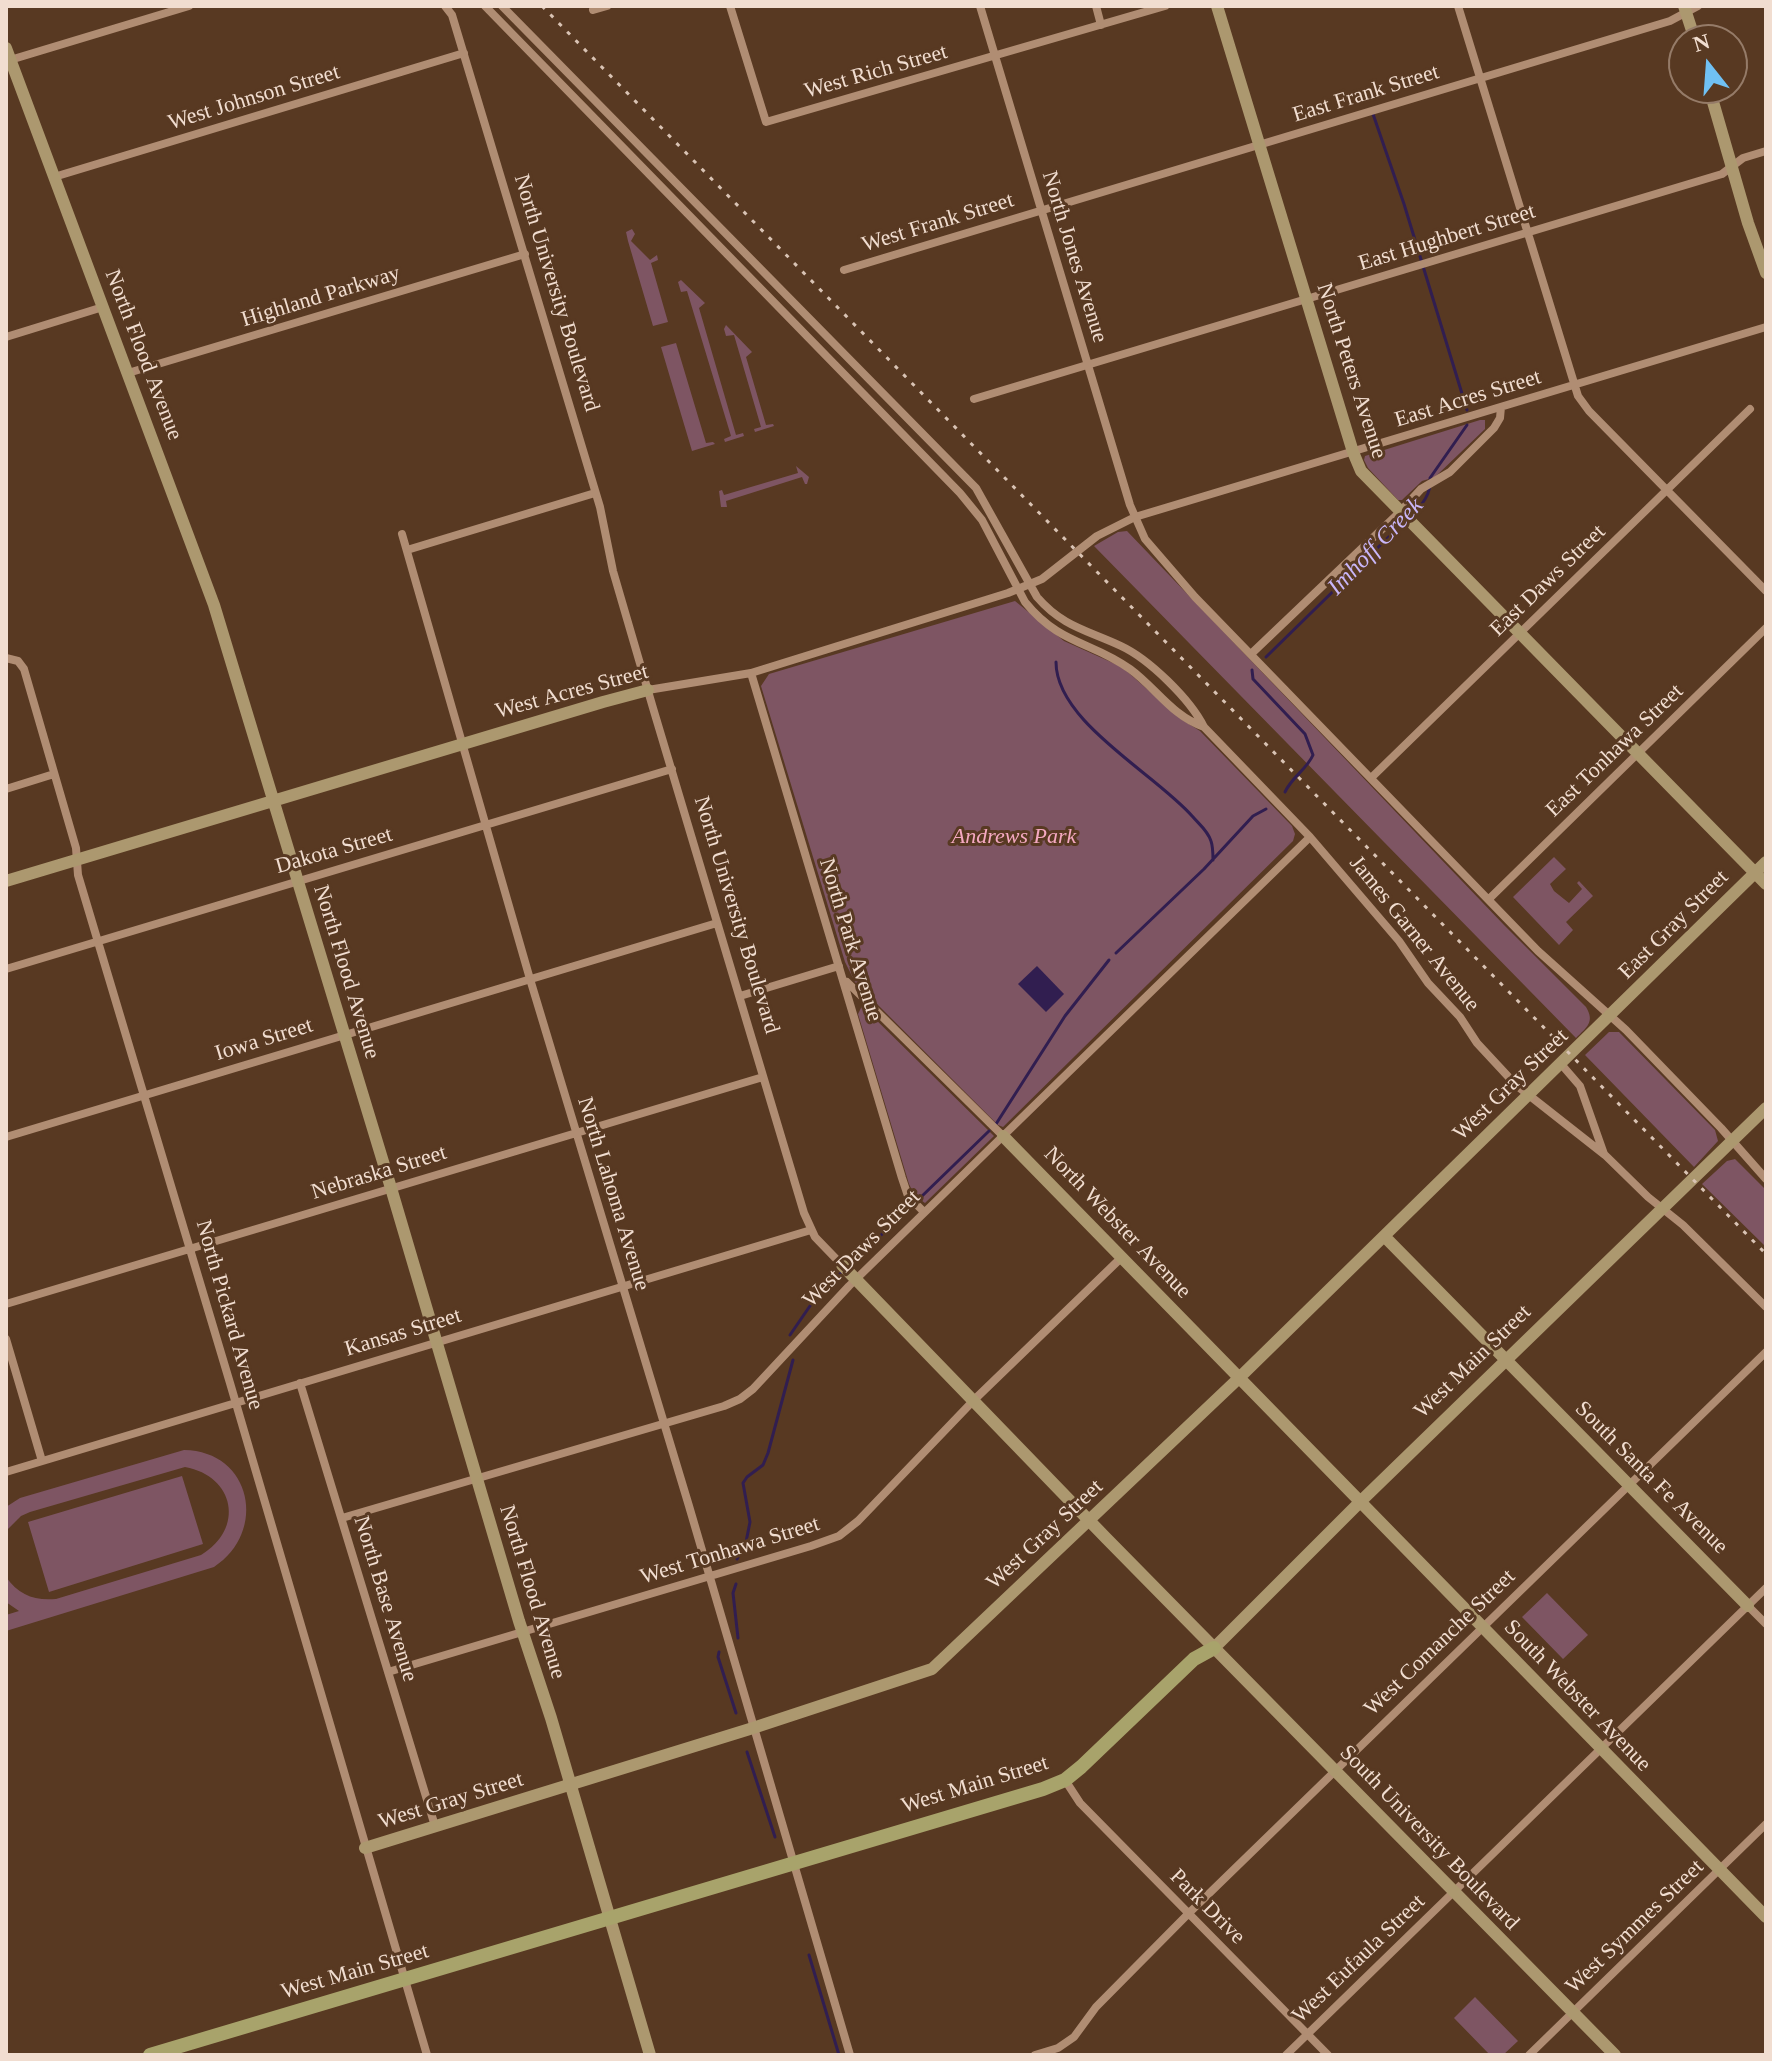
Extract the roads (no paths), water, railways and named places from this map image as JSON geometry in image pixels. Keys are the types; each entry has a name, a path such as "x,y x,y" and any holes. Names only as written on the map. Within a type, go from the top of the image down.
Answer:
{"main road":[{"name":"West Main Street","path":"150,2055 1043,1789 1065,1780 1194,1659 1214,1648"}],"street":[{"path":"8,54 189,6"},
{"name":"North University Boulevard","path":"445,6 452,15 525,254 595,493 613,571 811,1230 1214,1648"},
{"name":"James Garner Avenue","path":"485,6 960,493 982,520 1025,602 1047,626 1078,644 1120,662 1183,718 1204,727"},
{"name":"James Garner Avenue","path":"502,6 976,488 1046,608 1079,631 1117,644 1142,659 1310,837 1399,941 1428,983 1460,1017 1477,1043 1527,1096 1605,1155 1683,1225 1766,1307"},
{"path":"593,10 607,6"},
{"name":"West Rich Street","path":"730,6 766,122 1165,6"},
{"name":"North Jones Avenue","path":"980,6 1139,530 1155,552 1251,654 1538,951 1611,1016 1766,1179"},
{"path":"1096,6 1101,25"},
{"name":"North Peters Avenue","path":"1217,6 1361,471 1766,884"},
{"path":"1458,6 1574,386 1589,411 1766,591"},
{"name":"East Frank Street","path":"1042,211 1670,21 1690,8"},
{"name":"West Johnson Street","path":"54,177 464,53"},
{"name":"North Flood Avenue","path":"8,54 214,605 650,2055"},
{"path":"1714,104 1748,223 1766,273"},
{"name":"East Hughbert Street","path":"974,399 1722,174 1743,158 1766,151"},
{"name":"West Frank Street","path":"844,270 1042,211"},
{"name":"Highland Parkway","path":"128,373 525,254"},
{"path":"6,337 103,307"},
{"name":"East Acres Street","path":"1135,517 1766,327"},
{"path":"1251,654 1406,517 1421,489 1441,478 1494,428 1500,418 1501,407"},
{"name":"East Daws Street","path":"1371,778 1750,409"},
{"path":"407,550 595,493"},
{"name":"West Acres Street","path":"6,881 648,690 751,673 1018,589 1050,574 1097,536 1135,517"},
{"name":"North Lahoma Avenue","path":"402,534 530,979 850,2055"},
{"name":"East Tonhawa Street","path":"1489,899 1766,628"},
{"name":"North Pickard Avenue","path":"6,658 18,661 24,669 76,848 78,875 427,2055"},
{"name":"North Park Avenue","path":"751,673 908,1196 924,1212"},
{"name":"Dakota Street","path":"6,969 672,769"},
{"path":"6,789 54,774"},
{"name":"West Daws Street","path":"342,1518 724,1406 747,1394 849,1272 924,1212 1310,837"},
{"name":"East Gray Street","path":"1611,1016 1766,862"},
{"name":"Iowa Street","path":"6,1137 717,923"},
{"path":"740,996 841,971"},
{"name":"North Webster Avenue","path":"841,971 857,995 1003,1136 1361,1501"},
{"name":"West Gray Street","path":"365,1848 932,1669 1239,1378 1611,1016"},
{"name":"James Garner Avenue","path":"1561,1064 1580,1086 1605,1155"},
{"name":"Nebraska Street","path":"6,1304 763,1077"},
{"name":"West Main Street","path":"1214,1648 1766,1108"},
{"name":"Kansas Street","path":"6,1472 811,1230"},
{"name":"South Santa Fe Avenue","path":"1384,1236 1766,1624"},
{"name":"West Tonhawa Street","path":"388,1672 839,1536 858,1521 974,1400 1122,1257"},
{"path":"6,1339 42,1461"},
{"name":"West Comanche Street","path":"1035,2055 1060,2051 1096,2007 1188,1914 1766,1352"},
{"name":"North Base Avenue","path":"300,1383 435,1826"},
{"name":"South Webster Avenue","path":"1361,1501 1766,1917"},
{"name":"West Eufaula Street","path":"1286,2055 1766,1588"},
{"name":"South University Boulevard","path":"1214,1648 1615,2055"},
{"name":"Park Drive","path":"1065,1780 1080,1803 1328,2055"},
{"name":"West Symmes Street","path":"1529,2055 1766,1824"}],"waterway":[{"name":"Imhoff Creek","path":"1373,114 1467,410"},
{"name":"Imhoff Creek","path":"1412,515 1428,494 1430,478 1467,425"},
{"name":"Imhoff Creek","path":"1266,657 1406,520"},
{"path":"1056,662 1060,684 1072,705 1111,746 1201,825 1211,841 1213,860"},
{"name":"Imhoff Creek","path":"1252,670 1253,679 1305,734 1313,755 1285,792"},
{"name":"Imhoff Creek","path":"1116,953 1204,869 1253,816 1266,809"},
{"name":"Imhoff Creek","path":"996,1124 1065,1016 1109,960"},
{"name":"Imhoff Creek","path":"920,1198 989,1131"},
{"name":"Imhoff Creek","path":"849,1265 910,1208"},
{"name":"Imhoff Creek","path":"790,1335 812,1303 844,1270"},
{"name":"Imhoff Creek","path":"737,1559 746,1542 750,1522 743,1483 763,1465 768,1453 793,1360"},
{"name":"Imhoff Creek","path":"736,1584 733,1593 738,1638"},
{"name":"Imhoff Creek","path":"719,1652 736,1713"},
{"name":"Imhoff Creek","path":"747,1752 775,1837"},
{"name":"Imhoff Creek","path":"809,1955 839,2055"}],"railway":[{"path":"542,6 1766,1254"}],"park label":[{"name":"Andrews Park","path":"1014,837"}]}
